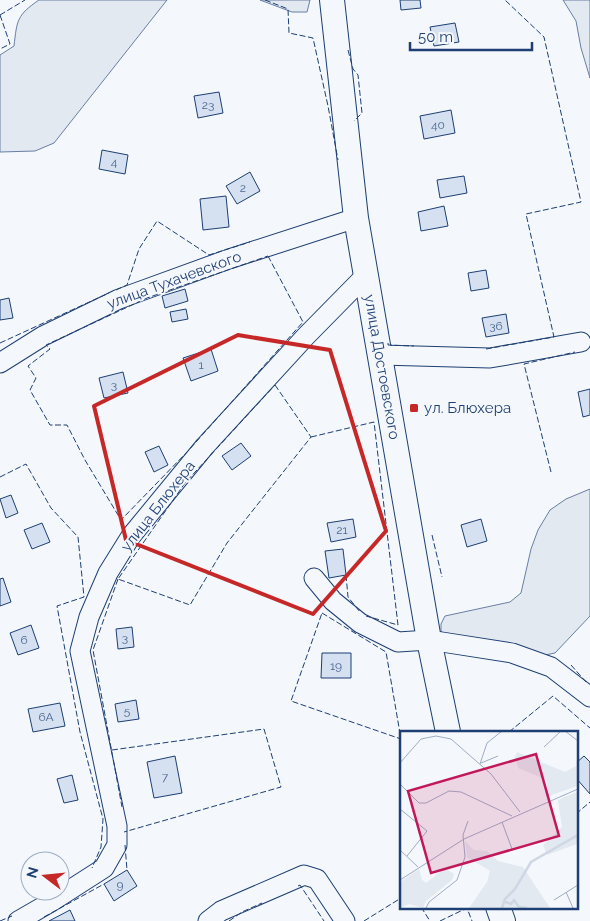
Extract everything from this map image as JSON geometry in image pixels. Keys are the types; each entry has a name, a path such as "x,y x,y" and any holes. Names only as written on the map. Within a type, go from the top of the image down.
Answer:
{"main road":[{"name":"улица Достоевского","path":"332,0 356,218 429,640 448,731"},
{"path":"498,908 503,921"}],"street":[{"name":"улица Тухачевского","path":"0,363 43,336 119,298 229,259 356,218"},
{"name":"улица Блюхера","path":"18,921 104,868 117,845 117,826 80,651 88,617 108,573 131,536 205,446 366,274"},
{"path":"380,355 490,358 581,342"},
{"path":"314,578 334,601 360,623 398,642 429,640 512,653 551,667 590,697"},
{"path":"208,921 221,911 304,875 317,879 345,921"}],"highlighted area":[{"path":"238,335 330,350 386,531 313,614 126,540 94,406"}],"shaded area":[{"path":"39,0 167,0 54,143 35,151 0,152 0,55 14,46 19,19 26,10"},
{"path":"260,0 310,0 307,12 292,12"},
{"path":"563,0 590,0 590,78 581,48 576,21"},
{"path":"590,489 590,616 555,653 545,655 444,635 441,631 441,624 445,616 510,602 521,593 531,549 538,530 550,510 566,499"}],"building":[{"path":"400,0 420,0 421,8 401,10"},
{"path":"455,23 459,42 434,46 430,27"},
{"path":"219,92 223,113 198,118 194,96"},
{"path":"451,110 455,133 424,139 420,116"},
{"path":"102,150 128,155 125,174 99,169"},
{"path":"250,172 260,191 237,204 226,186"},
{"path":"464,176 467,193 440,198 437,180"},
{"path":"226,196 229,227 203,230 200,199"},
{"path":"444,206 448,226 421,231 418,212"},
{"path":"486,270 489,288 471,291 468,273"},
{"path":"185,289 188,301 165,308 162,296"},
{"path":"9,298 13,318 0,320 0,300"},
{"path":"186,309 188,319 172,322 170,312"},
{"path":"506,314 509,333 486,337 482,318"},
{"path":"211,349 218,371 191,381 183,358"},
{"path":"123,372 128,393 104,398 99,378"},
{"path":"590,389 590,415 583,417 578,392"},
{"path":"241,443 251,456 232,470 222,456"},
{"path":"159,446 168,465 154,472 145,452"},
{"path":"11,495 18,513 6,518 0,499"},
{"path":"353,519 356,537 331,542 327,523"},
{"path":"481,519 487,541 467,547 461,525"},
{"path":"42,523 50,542 32,549 24,530"},
{"path":"343,549 346,575 329,578 325,551"},
{"path":"3,578 11,602 0,606 0,579"},
{"path":"31,625 39,648 18,655 10,633"},
{"path":"132,627 134,647 118,649 116,629"},
{"path":"322,653 351,653 351,678 321,678"},
{"path":"136,700 139,719 118,722 115,704"},
{"path":"60,703 65,726 33,732 28,709"},
{"path":"175,756 182,793 154,798 147,762"},
{"path":"584,756 590,762 590,794 578,780 578,761"},
{"path":"72,775 78,800 64,803 57,779"},
{"path":"127,870 137,886 114,901 104,884"},
{"path":"70,910 75,921 49,921"}],"fence":[{"path":"0,15 25,0"},
{"path":"265,0 288,9 289,33 313,38 338,160"},
{"path":"486,349 554,337 526,214 581,202 544,37 505,0"},
{"path":"0,15 10,44 0,49"},
{"path":"348,50 353,69 358,75 362,113 354,121"},
{"path":"116,290 127,285 139,249 157,221 209,255 250,242"},
{"path":"268,256 303,322 188,451 121,520 85,460 67,425 50,425 30,390 36,378 28,366 50,349 46,345 147,298 268,256"},
{"path":"0,343 109,293"},
{"path":"388,343 388,345 414,346"},
{"path":"551,472 524,364 575,352"},
{"path":"275,385 311,437 227,543 190,605 118,579 185,483 275,385"},
{"path":"311,437 374,422 398,625 366,616"},
{"path":"0,477 26,464 51,508 78,537 84,597 57,606 80,732 103,819 101,847 92,868"},
{"path":"432,535 442,577"},
{"path":"346,575 348,597 360,612"},
{"path":"118,579 93,650 122,807"},
{"path":"322,613 386,652 400,733"},
{"path":"322,613 291,701 400,739"},
{"path":"571,665 586,682"},
{"path":"510,731 553,696 590,728"},
{"path":"112,750 264,729 281,787 124,832"},
{"path":"578,812 590,802"},
{"path":"125,845 127,870"},
{"path":"44,917 104,884"},
{"path":"298,886 300,885 324,921"},
{"path":"364,921 400,899"},
{"path":"229,921 242,912 262,903"},
{"path":"422,908 430,921"},
{"path":"440,921 467,908 472,921"},
{"path":"0,921 12,916"}],"place":[{"name":"ул. Блюхера","path":"414,408"}]}
